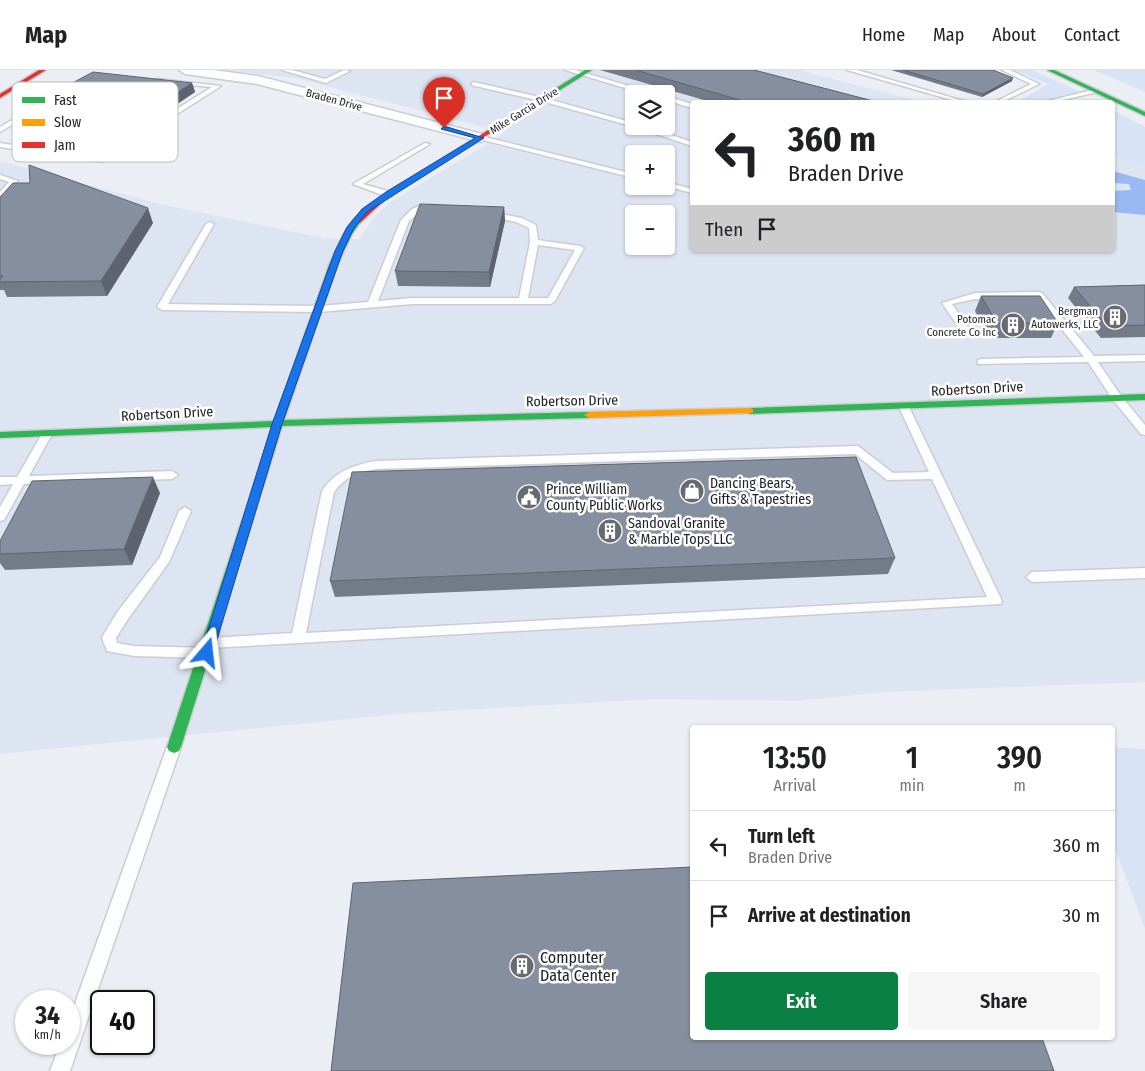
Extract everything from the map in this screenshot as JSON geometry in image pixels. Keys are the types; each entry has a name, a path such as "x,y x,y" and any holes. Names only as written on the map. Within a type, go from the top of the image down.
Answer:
{"street":[{"path":"23,82 43,70"},
{"path":"1050,70 1145,114"},
{"path":"1073,70 1145,102"},
{"name":"Mike Garcia Drive","path":"174,747 209,648 277,424 339,251 350,227 364,210 388,194 585,72"},
{"name":"Braden Drive","path":"192,73 237,76 299,88 481,138"},
{"path":"0,96 12,89"},
{"name":"Robertson Drive","path":"0,436 277,424 904,408 1145,397"}],"lane":[{"path":"284,70 326,81 347,71"},
{"name":"Mike Garcia Drive","path":"568,70 585,72 625,85"},
{"path":"850,70 957,100"},
{"path":"1002,100 1036,84 1004,70"},
{"path":"148,79 192,73 218,86 178,111"},
{"path":"311,82 319,79"},
{"path":"473,84 625,123"},
{"path":"1056,100 1096,91"},
{"path":"675,101 690,105"},
{"path":"0,130 12,123"},
{"path":"665,135 690,143"},
{"path":"481,138 625,174"},
{"path":"388,194 358,184 427,144"},
{"path":"0,176 14,181 0,196"},
{"path":"675,186 690,190"},
{"path":"372,304 405,220 412,211 424,206 450,208"},
{"path":"476,211 519,220 533,227 534,242 523,301"},
{"path":"210,224 162,307 319,309 412,301 551,301 580,248 534,242"},
{"path":"965,330 948,303 975,296 1039,295 1091,359 1117,398 1145,432"},
{"path":"981,362 1145,358"},
{"path":"185,511 165,560 122,615 109,638 112,646 134,651 209,648 298,638 996,601 904,408"},
{"path":"0,517 47,434"},
{"path":"298,638 328,491 338,478 355,469 386,465 858,450 891,477 936,475"},
{"path":"0,481 172,475"},
{"path":"1032,577 1145,572"},
{"path":"60,1071 174,747"}],"shaded area":[{"path":"224,70 799,70 913,100 690,100 690,252 1115,252 1115,156 1145,165 1145,682 884,692 797,701 658,699 407,713 0,754 0,161 164,205 324,238 359,239 373,218 391,202 505,133 299,79"},
{"path":"1015,70 1032,70 1080,92 1048,100 1020,100 1048,84"},
{"path":"1094,70 1145,70 1145,92"},
{"path":"1115,111 1145,127 1145,166 1115,157"},
{"path":"1115,747 1145,749 1145,929 1115,848"}],"water":[{"path":"1115,172 1145,180 1145,215 1115,212 1115,191 1131,190 1129,184 1115,183"}],"building":[{"path":"635,70 754,70 869,100 740,100"},
{"path":"903,70 993,70 1013,78 983,94"},
{"path":"93,72 192,83 178,92 178,82 74,82"},
{"path":"29,165 148,208 101,281 0,282 3,276 0,276 0,197 13,183 30,183"},
{"path":"420,204 504,207 489,272 395,271"},
{"path":"1145,285 1145,325 1107,326 1074,287"},
{"path":"981,296 1040,296 1058,323 997,323"},
{"name":"Sandoval Granite & Marble Tops LLC","path":"856,457 895,558 330,581 352,472"},
{"path":"153,477 124,549 0,554 0,541 32,481"},
{"name":"Computer Data Center","path":"690,867 690,1040 1043,1040 1054,1071 331,1071 353,883"}],"traffic: fast":[{"path":"526,109 589,70"},
{"path":"1050,70 1115,100"},
{"path":"1115,100 1145,114"},
{"path":"174,747 326,282 340,249 357,221"},
{"path":"750,411 1145,397"},
{"path":"0,435 287,423 589,415"}],"traffic: slow":[{"path":"589,415 750,411"}],"traffic: jam":[{"path":"23,82 43,70"},
{"path":"0,96 12,89"},
{"path":"357,221 388,194 526,109"}],"place":[{"name":"Bergman Autowerks, LLC","path":"1115,317"},
{"name":"Potomac Concrete Co Inc","path":"1013,325"},
{"name":"Dancing Bears, Gifts & Tapestries","path":"692,491"},
{"name":"Prince William County Public Works","path":"529,497"},
{"name":"Sandoval Granite & Marble Tops LLC","path":"610,531"},
{"name":"Computer Data Center","path":"522,966"}],"route":[{"path":"207,653 277,424 339,251 350,227 364,210 481,138 444,128"}]}
